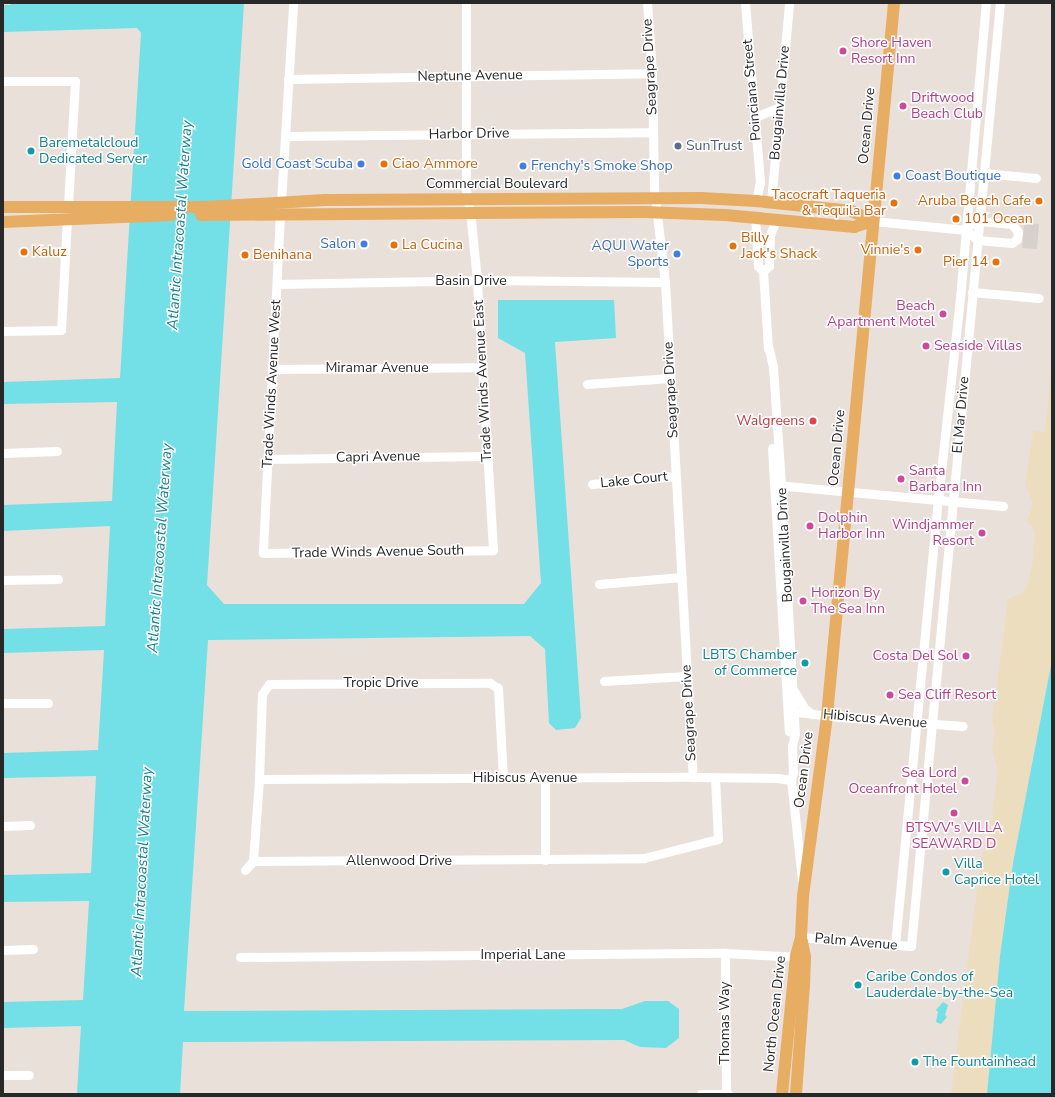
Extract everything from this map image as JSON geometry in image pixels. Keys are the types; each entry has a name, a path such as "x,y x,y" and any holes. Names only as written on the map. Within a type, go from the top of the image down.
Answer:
{"main road":[{"name":"Ocean Drive","path":"803,896 827,716 894,3"},
{"name":"Commercial Boulevard","path":"281,208 285,208 296,201 655,198 771,202 851,211 873,221"},
{"path":"755,217 764,212 771,202"},
{"path":"44,221 65,211 68,206"},
{"path":"3,207 68,206 120,212"},
{"name":"Commercial Boulevard","path":"120,212 281,208 470,213 658,212 755,217 854,227 873,221"},
{"path":"3,222 67,220 120,212"},
{"name":"North Ocean Drive","path":"782,1094 800,957 803,896"},
{"name":"North Ocean Drive","path":"796,1094 804,1004 800,957"}],"street":[{"name":"Trade Winds Avenue West","path":"263,553 293,3"},
{"path":"466,3 466,134"},
{"name":"Seagrape Drive","path":"647,3 652,73 655,198 658,212 665,282 693,777"},
{"name":"Poinciana Street","path":"745,3 759,176 756,201"},
{"name":"Bougainvilla Drive","path":"771,202 774,174 774,154 780,107 789,3"},
{"name":"El Mar Drive","path":"895,945 966,230 986,3"},
{"name":"El Mar Drive","path":"911,946 1000,3"},
{"name":"Neptune Avenue","path":"288,79 652,73"},
{"path":"979,76 993,77"},
{"path":"3,81 74,81 68,206"},
{"path":"755,121 780,107"},
{"name":"Harbor Drive","path":"285,136 653,132"},
{"name":"Trade Winds Avenue East","path":"466,134 468,199 477,280 493,550"},
{"path":"984,173 1036,178"},
{"path":"759,176 774,174"},
{"path":"755,217 758,266 763,271"},
{"name":"Bougainvilla Drive","path":"776,219 770,235 769,266 763,271 768,345 769,407 778,485 793,690 791,711"},
{"path":"3,331 61,330 67,220"},
{"name":"Commercial Boulevard","path":"873,221 966,230"},
{"path":"979,221 1012,224 1016,227 1018,235 1017,239 1012,243 977,240 966,230 979,221"},
{"name":"Basin Drive","path":"277,284 477,280 665,282"},
{"path":"972,292 1039,298"},
{"name":"Miramar Avenue","path":"273,368 482,367"},
{"path":"587,384 670,378"},
{"path":"3,453 57,451"},
{"name":"Capri Avenue","path":"268,459 487,456"},
{"name":"Lake Court","path":"592,484 676,476"},
{"path":"778,485 1004,506"},
{"name":"Bougainvilla Drive","path":"778,485 791,711 795,734 792,746 793,772 791,780 803,896"},
{"name":"Trade Winds Avenue South","path":"263,553 493,550"},
{"path":"600,584 682,577"},
{"path":"3,580 58,579"},
{"path":"604,681 687,676"},
{"name":"Tropic Drive","path":"259,779 262,694 270,684 475,683 490,683 498,688 503,778"},
{"path":"793,690 805,709 812,714"},
{"path":"3,703 48,703"},
{"name":"Hibiscus Avenue","path":"791,711 827,716 963,726"},
{"name":"Hibiscus Avenue","path":"259,779 545,779 693,777 777,778 791,780"},
{"name":"Allenwood Drive","path":"253,861 545,860 644,858 718,839 715,778"},
{"path":"244,870 253,861 259,779"},
{"path":"545,779 545,860"},
{"path":"3,826 30,825"},
{"name":"Palm Avenue","path":"801,937 911,946"},
{"path":"3,950 33,949"},
{"name":"Imperial Lane","path":"240,957 725,953 800,957"},
{"name":"Thomas Way","path":"725,953 727,1094"},
{"path":"3,1075 29,1075"},
{"path":"701,1094 727,1094"}],"sand":[{"path":"1052,360 1052,660 1013,863 1000,956 987,1094 951,1094 981,859 991,822 998,770 992,750 995,732 992,722 1008,599 1022,593 1028,583 1033,560 1035,531 1027,522 1033,504 1025,484 1033,431 1045,432"}],"shaded area":[{"path":"1024,223 1039,224 1037,249 1022,248"}],"water":[{"name":"Atlantic Intracoastal Waterway","path":"12,3 244,3 207,585 224,604 524,604 541,583 525,353 498,338 498,300 614,300 616,338 555,342 581,718 575,728 556,730 549,723 545,649 530,636 208,640 184,1011 622,1009 645,1001 668,1001 679,1009 679,1038 666,1048 640,1047 624,1040 183,1042 180,1094 77,1094 81,1026 3,1028 3,1002 83,1000 89,901 3,902 3,875 91,873 96,776 3,778 3,753 98,750 104,650 3,653 3,629 105,626 110,526 3,531 3,505 112,501 117,402 3,404 3,382 120,378 141,33 137,28 3,32 3,5 10,5"},
{"path":"1052,660 1052,1094 987,1094 1000,956 1013,863"},
{"path":"943,1002 948,1005 945,1015 947,1017 941,1024 936,1022 938,1012 936,1010"}],"place":[{"name":"Shore Haven Resort Inn","path":"843,51"},
{"name":"Driftwood Beach Club","path":"903,106"},
{"name":"SunTrust","path":"678,146"},
{"name":"Baremetalcloud Dedicated Server","path":"31,151"},
{"name":"Gold Coast Scuba","path":"361,164"},
{"name":"Ciao Ammore","path":"384,164"},
{"name":"Frenchy's Smoke Shop","path":"523,166"},
{"name":"Coast Boutique","path":"897,176"},
{"name":"Aruba Beach Cafe","path":"1039,201"},
{"name":"Tacocraft Taqueria & Tequila Bar","path":"894,203"},
{"name":"101 Ocean","path":"956,219"},
{"name":"Salon","path":"364,244"},
{"name":"La Cucina","path":"394,245"},
{"name":"Billy Jack's Shack","path":"733,246"},
{"name":"Vinnie's","path":"918,250"},
{"name":"Kaluz","path":"24,252"},
{"name":"AQUI Water Sports","path":"677,254"},
{"name":"Benihana","path":"245,255"},
{"name":"Pier 14","path":"996,262"},
{"name":"Beach Apartment Motel","path":"943,314"},
{"name":"Seaside Villas","path":"926,346"},
{"name":"Walgreens","path":"813,421"},
{"name":"Santa Barbara Inn","path":"901,479"},
{"name":"Dolphin Harbor Inn","path":"810,526"},
{"name":"Windjammer Resort","path":"982,533"},
{"name":"Horizon By The Sea Inn","path":"803,601"},
{"name":"Costa Del Sol","path":"966,656"},
{"name":"LBTS Chamber of Commerce","path":"805,663"},
{"name":"Sea Cliff Resort","path":"890,695"},
{"name":"Sea Lord Oceanfront Hotel","path":"965,781"},
{"name":"BTSVV's VILLA SEAWARD D","path":"954,813"},
{"name":"Villa Caprice Hotel","path":"946,872"},
{"name":"Caribe Condos of Lauderdale-by-the-Sea","path":"858,985"},
{"name":"The Fountainhead","path":"915,1062"}]}
